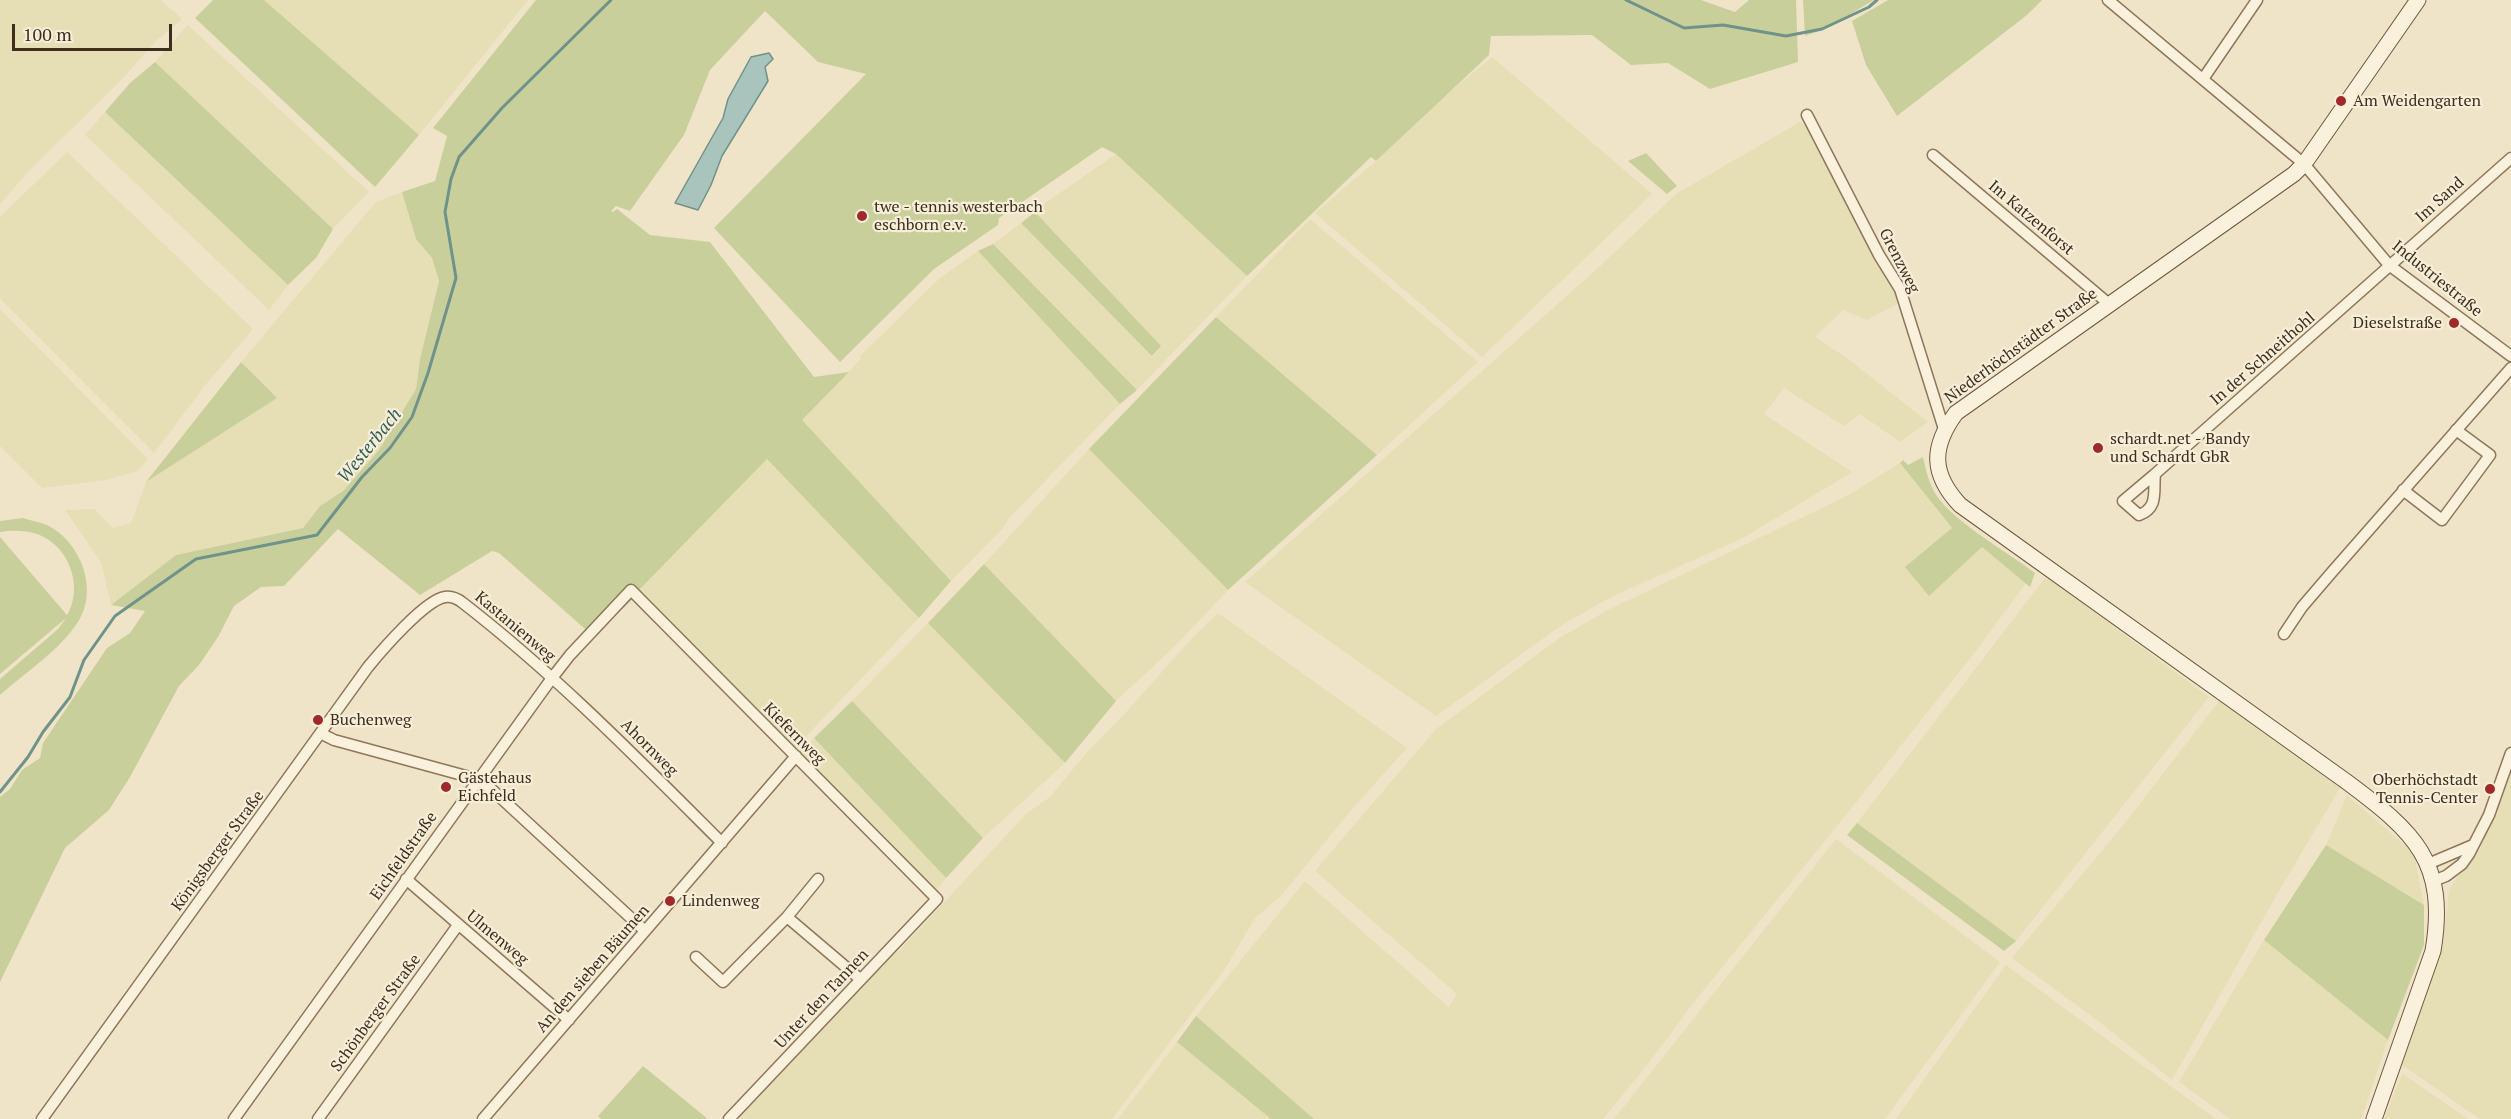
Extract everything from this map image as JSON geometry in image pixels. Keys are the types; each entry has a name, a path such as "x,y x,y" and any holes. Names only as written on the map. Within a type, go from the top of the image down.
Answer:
{"street":[{"path":"2108,0 2304,165"},
{"path":"2203,79 2257,0"},
{"name":"Niederhöchstädter Straße","path":"2374,1119 2433,951 2438,911 2428,864 2408,832 2383,809 1960,505 1947,491 1937,461 1944,429 1956,413 2304,165 2418,0"},
{"name":"Grenzweg","path":"1807,115 1900,289 1944,429"},
{"name":"Im Katzenforst","path":"1933,155 2109,304"},
{"name":"Im Sand","path":"2389,265 2511,158"},
{"name":"Industriestraße","path":"2304,165 2389,265 2511,356"},
{"name":"In der Schneithohl","path":"2155,474 2389,265"},
{"path":"2284,634 2302,607 2511,368"},
{"path":"2403,490 2442,520 2490,455 2456,430"},
{"name":"Eichfeldstraße","path":"234,1119 552,678 570,655 631,590"},
{"name":"Kiefernweg","path":"631,590 937,899"},
{"name":"Kastanienweg","path":"426,609 442,598 457,598 552,678"},
{"name":"Königsberger Straße","path":"42,1119 374,659 426,609"},
{"name":"Ahornweg","path":"552,678 619,740 722,843"},
{"path":"322,734 334,740 477,779 489,787 645,931"},
{"path":"2433,881 2446,876 2462,864 2489,815 2511,753"},
{"name":"An den sieben Bäumen","path":"483,1119 796,756"},
{"path":"2428,864 2473,845"},
{"name":"Ulmenweg","path":"405,879 569,1020"},
{"path":"696,957 723,982 787,917 818,879"},
{"name":"Unter den Tannen","path":"729,1119 937,899"},
{"path":"787,917 860,979"},
{"name":"Schönberger Straße","path":"318,1119 458,925"}],"shaded area":[{"path":"0,0 161,0 182,19 156,41 127,74 26,174 0,204"},
{"path":"264,0 528,0 419,135"},
{"path":"188,25 369,192 333,229 155,62"},
{"path":"1492,57 1652,194 1482,357 1315,213 1376,161 1435,104"},
{"path":"105,112 288,285 269,310 85,135"},
{"path":"1800,122 1809,126 1901,302 1867,320 1843,310 1815,337 1847,358 1928,422 1900,442 1860,414 1844,426 1784,388 1764,414 1852,472 1743,538 1611,597 1562,625 1436,716 1245,582 1598,268 1676,194"},
{"path":"67,152 253,329 207,383 154,453 0,299 0,217"},
{"path":"1116,154 1247,276 1137,390 993,244 1021,223 1153,356 1160,346 1034,211"},
{"path":"402,192 416,239 432,258 439,281 420,359 416,389 379,450 343,491 320,506 303,528 176,555 111,605 101,562 65,510 94,509 113,528 131,523 146,482 276,398 241,362 376,202"},
{"path":"1310,219 1478,362 1377,455 1216,317"},
{"path":"978,251 1120,404 951,581 801,420 849,372 861,358 860,356 940,278"},
{"path":"0,309 148,459 138,471 106,480 42,488 0,446"},
{"path":"1089,449 1228,590 1175,646 1116,701 984,564"},
{"path":"767,459 919,618 795,748 638,591"},
{"path":"1900,463 1952,529 1929,595 1982,547 2026,583 1975,652 1603,1119 1314,1119 1196,1016 1305,881 1449,1007 1457,994 1315,871 1436,729 1561,637 1608,610 1847,496"},
{"path":"2045,578 2209,697 2016,941 1857,823"},
{"path":"1218,613 1407,748 1352,809 1281,896 1255,918 1225,969 1112,1119 738,1119 1027,813 1050,797 1087,752"},
{"path":"928,623 1065,763 983,838 852,701"},
{"path":"2219,701 2340,788 2172,1080 2097,1020 2012,958 2125,823"},
{"path":"814,738 946,878 936,891 801,753"},
{"path":"2511,768 2511,1119 2480,1119 2402,1065 2443,945 2449,891 2480,849"},
{"path":"2347,795 2414,853 2424,905 2326,845"},
{"path":"1836,839 2000,962 1885,1119 1614,1119"},
{"path":"2264,940 2388,1040 2361,1119 2230,1119 2179,1082"},
{"path":"2006,965 2068,1011 2216,1119 1896,1119"},
{"path":"1177,1042 1271,1119 1118,1119"},
{"path":"2403,1074 2468,1119 2384,1119"}],"green space":[{"path":"213,0 264,0 419,135 375,187 195,18"},
{"path":"536,0 1701,0 1735,12 1749,0 1796,0 1798,62 1710,89 1668,63 1631,65 1592,35 1491,36 1489,55 1376,161 1371,157 1247,276 1116,154 1102,147 999,218 998,225 934,269 840,362 714,228 866,74 818,62 765,11 710,70 684,135 630,211 616,206 611,211 617,209 650,235 710,242 814,377 849,372 802,420 951,581 919,618 767,459 638,591 633,599 593,636 499,553 492,551 420,595 338,529 284,586 261,587 234,606 218,637 199,665 179,686 130,777 109,810 65,848 0,982 0,797 10,789 22,770 40,758 43,743 107,648 130,633 145,611 111,605 176,555 303,528 320,506 343,491 379,450 416,389 420,359 439,281 432,258 416,239 402,192 435,181 447,136 433,128"},
{"path":"1803,0 1874,0 1825,29 1805,36"},
{"path":"1888,0 2042,0 2027,15 1897,116 1866,65 1852,21"},
{"path":"155,62 333,229 316,258 288,285 105,112 130,83"},
{"path":"1646,153 1677,186 1667,194 1628,161"},
{"path":"1035,212 1161,346 1152,356 1021,223"},
{"path":"993,244 1137,390 1120,404 978,251"},
{"path":"1216,317 1377,455 1228,590 1089,449"},
{"path":"241,362 277,398 146,482"},
{"path":"1923,457 1932,487 1945,506 1969,527 2035,573 2030,587 1982,547 1929,596 1905,567 1952,528 1900,463 1903,460 1908,465"},
{"path":"23,518 49,526 70,544 83,568 87,596 84,609 70,633 52,652 0,695 0,679 58,629 66,618 0,674 0,537 67,615 74,592 70,568 58,547 37,534 0,532 0,521"},
{"path":"984,564 1116,701 1065,763 928,623"},
{"path":"852,701 983,838 946,878 814,738"},
{"path":"1857,823 2016,941 2004,951 1847,835"},
{"path":"2326,845 2424,905 2424,945 2388,1040 2264,940"},
{"path":"1196,1016 1314,1119 1271,1119 1177,1042"},
{"path":"643,1066 708,1119 601,1119 598,1116"}],"water":[{"path":"769,53 773,59 765,67 768,81 722,156 698,210 675,203 723,118 728,99 751,57"}],"waterway":[{"name":"Westerbach","path":"0,792 70,697 84,660 115,616 196,559 317,535 362,477 390,448 412,417 428,373 456,278 445,212 451,179 459,157 502,108 611,0"},
{"path":"1626,0 1684,28 1723,25 1786,36 1822,29 1869,7 1877,0"}],"place":[{"name":"Am Weidengarten","path":"2341,101"},
{"name":"twe - tennis westerbach eschborn e.v.","path":"862,216"},
{"name":"Dieselstraße","path":"2454,323"},
{"name":"schardt.net - Bandy und Schardt GbR","path":"2098,448"},
{"name":"Buchenweg","path":"318,720"},
{"name":"Gästehaus Eichfeld","path":"446,787"},
{"name":"Oberhöchstadt Tennis-Center","path":"2490,789"},
{"name":"Lindenweg","path":"670,901"}]}
